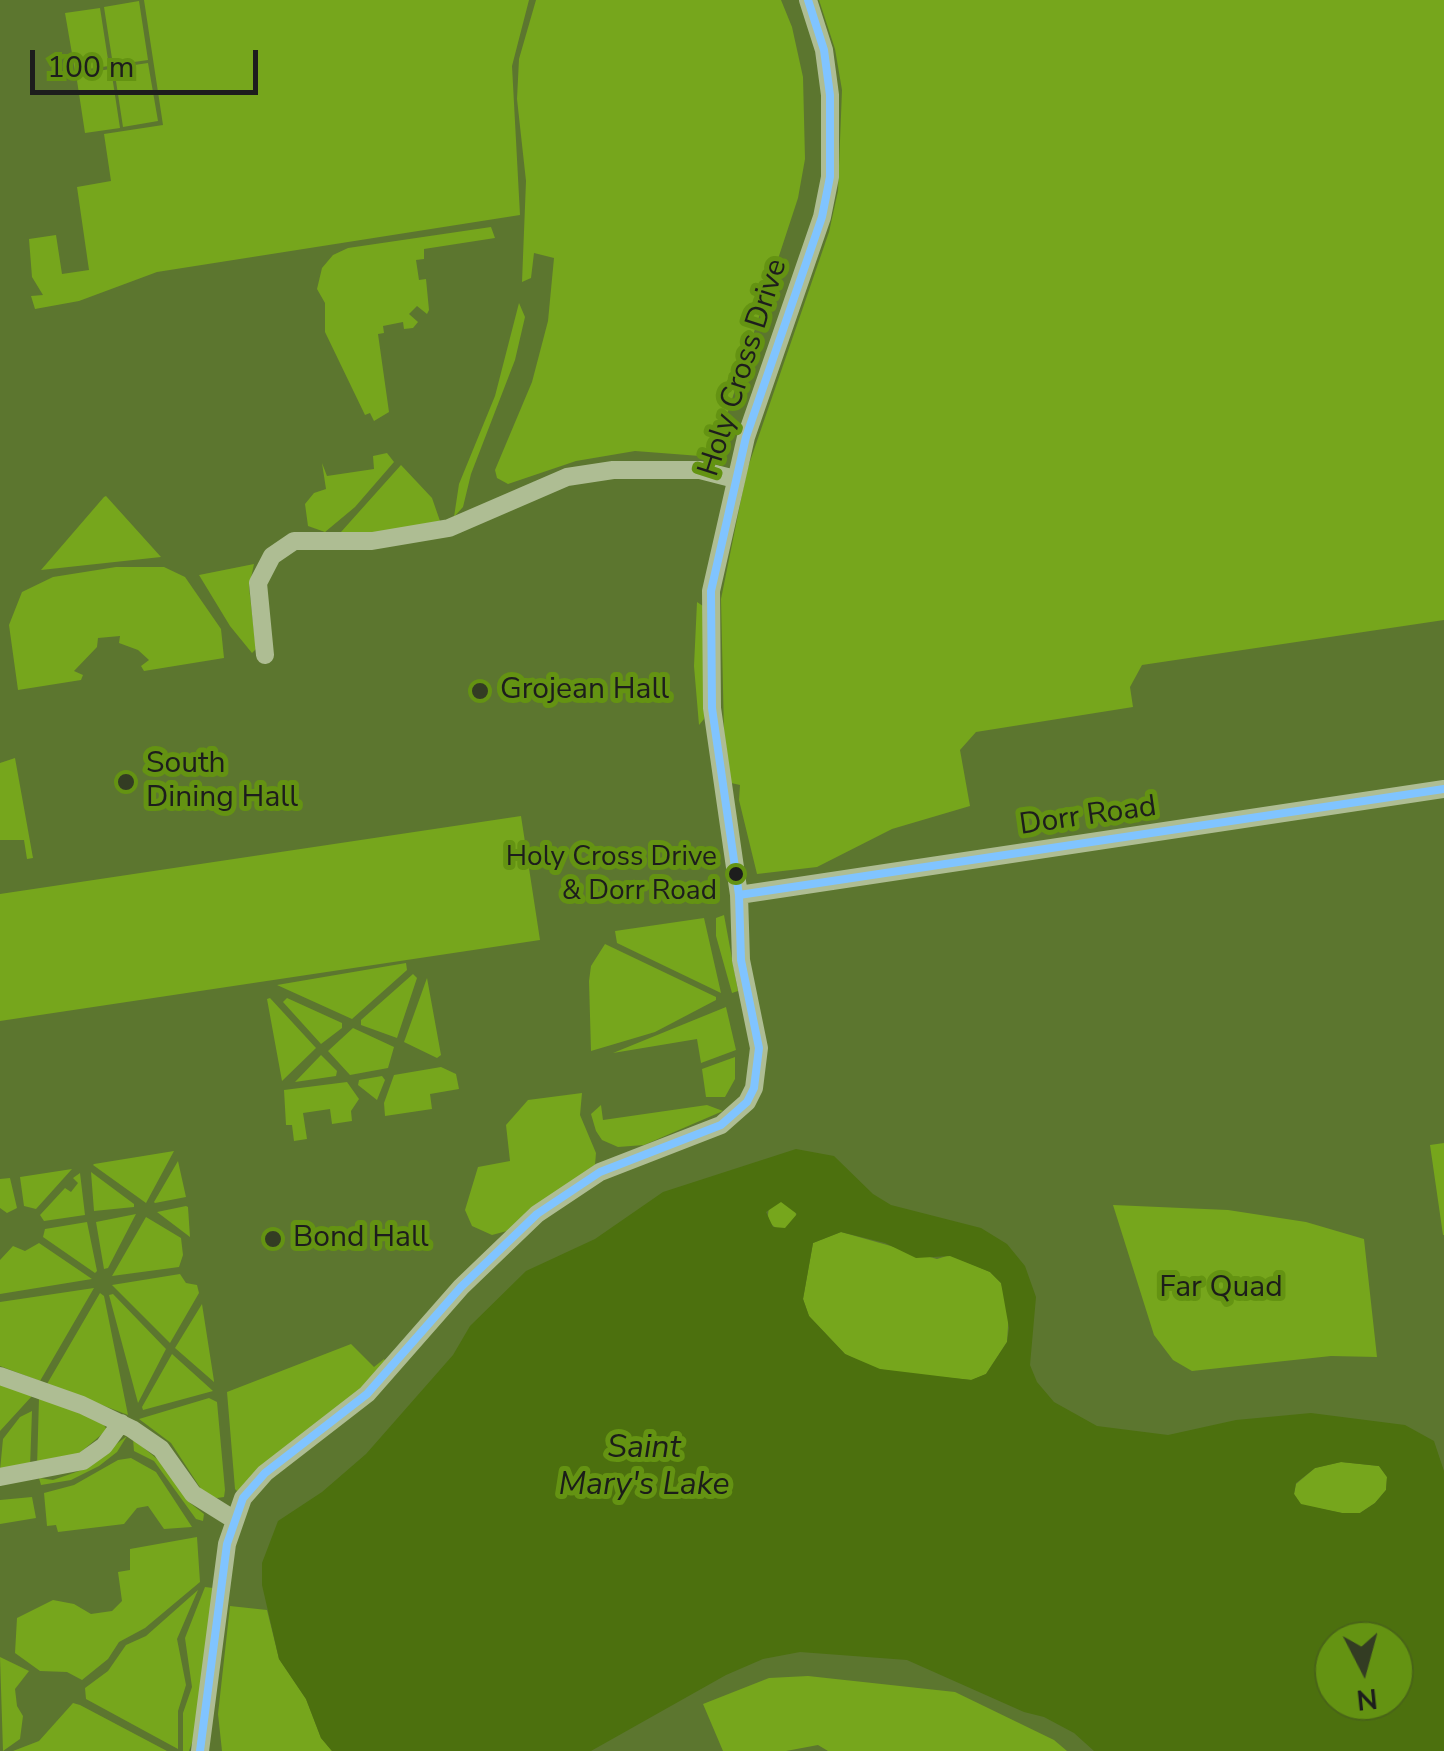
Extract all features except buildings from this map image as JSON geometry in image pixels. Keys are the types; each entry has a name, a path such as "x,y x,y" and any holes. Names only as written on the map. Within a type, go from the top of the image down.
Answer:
{"street":[{"name":"Holy Cross Drive","path":"200,1751 234,1519 243,1498 265,1473 367,1394 461,1287 537,1214 600,1172 720,1125 746,1102 759,1072 741,960 739,895 712,708 712,591 734,479 822,218 830,178 830,95 824,50 808,0"},
{"path":"265,655 258,584 272,556 294,541 372,540 449,528 550,484 613,470 700,470 734,479"},
{"name":"Dorr Road","path":"739,895 1444,789"},
{"path":"0,1376 121,1423 161,1449 193,1494 234,1519"},
{"path":"0,1477 58,1469 83,1461 104,1446 121,1423"}],"green space":[{"path":"144,0 529,0 512,66 520,215 157,272 79,301 35,309 31,296 43,295 32,277 29,239 56,235 62,274 89,270 77,187 111,181 104,134 163,125"},
{"path":"536,0 781,0 792,27 803,77 805,159 798,198 713,457 635,451 576,461 508,484 497,478 495,470 532,382 548,321 554,258 534,253 531,278 522,282 526,181 517,99 519,59"},
{"path":"819,0 1444,0 1444,620 1142,665 1130,687 1133,707 976,732 960,750 970,806 892,829 817,867 757,874 739,800 740,785 731,783 724,733 721,599 747,470 829,232 838,191 842,90 835,49"},
{"path":"139,1 148,60 113,65 104,7"},
{"path":"100,8 109,66 75,71 65,13"},
{"path":"148,63 158,121 123,127 114,68"},
{"path":"111,69 120,128 85,133 76,74"},
{"path":"491,227 495,238 424,249 424,259 416,260 419,280 426,279 429,310 427,314 417,306 409,314 418,322 413,328 404,329 403,322 383,326 384,333 378,334 389,412 374,421 370,413 365,415 325,332 325,303 317,289 322,268 333,255 348,248"},
{"path":"519,303 525,317 515,360 471,474 463,507 454,517 459,484 495,396"},
{"path":"387,453 394,462 355,507 325,532 308,526 305,504 314,493 326,489 322,463 327,476 374,469 373,456"},
{"path":"401,465 432,498 440,521 382,533 341,532"},
{"path":"104,497 161,557 41,570"},
{"path":"254,564 249,587 256,649 252,653 230,626 199,575"},
{"path":"116,567 164,567 185,577 221,629 224,658 144,671 141,666 149,660 138,650 119,643 120,636 98,638 97,647 74,671 83,675 81,680 18,690 9,625 22,592 53,577"},
{"path":"697,602 703,606 704,719 699,725 694,666"},
{"path":"15,758 33,858 27,859 24,840 0,840 0,763"},
{"path":"521,816 540,940 0,1021 0,894"},
{"path":"724,915 738,991 732,993 716,936 716,918"},
{"path":"704,918 721,993 617,943 615,931"},
{"path":"605,944 716,1000 655,1032 591,1051 589,981 591,966"},
{"path":"406,963 407,970 352,1019 277,985"},
{"path":"413,974 417,978 397,1038 361,1025 361,1020"},
{"path":"427,978 441,1055 437,1058 404,1042"},
{"path":"287,998 342,1023 342,1028 321,1044 283,1002"},
{"path":"267,999 316,1048 282,1081"},
{"path":"726,1007 736,1050 701,1063 697,1039 613,1053"},
{"path":"353,1028 394,1047 388,1068 350,1075 328,1051"},
{"path":"321,1055 337,1071 336,1076 295,1082"},
{"path":"735,1057 735,1079 725,1097 706,1097 702,1069"},
{"path":"441,1067 456,1074 459,1089 430,1094 432,1109 385,1116 384,1103 394,1075"},
{"path":"382,1076 385,1080 377,1100 358,1085 359,1080"},
{"path":"347,1082 359,1099 351,1111 352,1121 332,1124 330,1109 303,1113 307,1139 294,1141 292,1125 286,1125 284,1090"},
{"path":"582,1093 580,1115 596,1153 595,1165 507,1231 492,1235 472,1226 465,1210 478,1167 510,1161 506,1125 528,1100"},
{"path":"601,1105 603,1120 707,1105 723,1111 644,1145 618,1147 602,1140 596,1131 591,1114"},
{"path":"1444,1143 1444,1235 1443,1235 1430,1145"},
{"path":"174,1151 146,1203 93,1165 94,1164"},
{"path":"178,1161 186,1197 155,1203 154,1202"},
{"path":"72,1169 36,1209 24,1206 20,1177"},
{"path":"91,1172 134,1204 134,1207 94,1211"},
{"path":"80,1173 85,1215 44,1221 40,1215 65,1188 71,1192 78,1183 73,1178"},
{"path":"10,1178 17,1208 7,1213 0,1208 0,1179"},
{"path":"782,1201 792,1205 796,1215 792,1225 782,1229 772,1225 768,1215 772,1205"},
{"name":"Far Quad","path":"1113,1205 1228,1210 1306,1222 1364,1239 1377,1357 1331,1356 1192,1371 1173,1360 1154,1335"},
{"path":"186,1206 190,1237 157,1212"},
{"path":"136,1214 108,1268 104,1269 96,1222"},
{"path":"146,1217 181,1238 183,1255 179,1267 112,1276"},
{"path":"87,1222 95,1273 43,1237 45,1229"},
{"path":"841,1232 937,1259 950,1255 990,1272 1001,1283 1009,1311 1007,1342 986,1374 972,1380 916,1375 871,1368 845,1354 809,1316 803,1299 813,1243"},
{"path":"39,1243 92,1279 0,1294 0,1260 13,1246 25,1251"},
{"path":"180,1274 186,1283 197,1285 199,1293 170,1343 112,1285"},
{"path":"94,1288 40,1381 0,1366 0,1302"},
{"path":"100,1293 104,1296 128,1415 47,1384"},
{"path":"113,1294 166,1349 138,1403 109,1295"},
{"path":"202,1304 214,1381 214,1382 175,1348"},
{"path":"351,1344 374,1367 384,1359 387,1363 351,1399 239,1493 235,1489 227,1392"},
{"path":"172,1354 213,1391 143,1410 142,1407"},
{"path":"0,1383 32,1396 0,1431"},
{"path":"39,1398 101,1420 107,1430 76,1456 37,1467"},
{"path":"209,1398 217,1402 225,1490 224,1497 217,1498 205,1495 171,1443 139,1419"},
{"path":"32,1411 30,1468 0,1470 3,1439 20,1417"},
{"path":"127,1436 117,1452 99,1466 71,1480 41,1485 39,1478 53,1480 82,1470"},
{"path":"133,1439 162,1463 190,1503 204,1514 203,1521 196,1519 154,1461 134,1451"},
{"path":"131,1458 156,1472 192,1527 164,1529 148,1506 137,1508 124,1524 58,1532 56,1525 47,1526 44,1493 74,1485 118,1460"},
{"path":"1341,1462 1379,1466 1387,1477 1386,1490 1360,1513 1301,1505 1294,1494 1296,1484 1315,1468"},
{"path":"32,1497 36,1518 0,1524 0,1500"},
{"path":"197,1537 200,1582 145,1628 119,1642 108,1659 82,1680 67,1672 40,1671 15,1653 17,1618 53,1600 74,1604 91,1614 112,1611 122,1601 118,1572 130,1570 130,1549"},
{"path":"205,1587 213,1588 194,1737 189,1751 183,1751 183,1713 192,1687 185,1638"},
{"path":"198,1590 177,1639 186,1685 178,1711 178,1749 86,1699 85,1688 108,1671 126,1645 146,1636"},
{"path":"230,1606 267,1610 279,1659 306,1699 321,1738 332,1751 222,1751 218,1714"},
{"path":"0,1657 29,1671 15,1689 23,1716 20,1739 3,1751"},
{"path":"808,1676 955,1692 1054,1740 1067,1751 828,1751 818,1745 786,1751 723,1751 703,1704 769,1678"},
{"path":"73,1703 167,1751 13,1751 39,1741"}],"water":[{"name":"Saint Mary's Lake","path":"796,1149 834,1156 873,1194 891,1205 981,1228 1007,1244 1025,1266 1036,1297 1030,1365 1037,1382 1054,1402 1097,1426 1168,1435 1236,1420 1311,1413 1405,1425 1434,1441 1444,1471 1444,1751 1094,1751 1074,1733 1044,1717 1024,1712 907,1660 800,1652 763,1659 726,1675 591,1751 332,1751 321,1738 306,1699 279,1659 262,1585 262,1563 278,1521 322,1492 366,1454 453,1355 470,1326 526,1271 595,1239 663,1192","holes":["781,1202 797,1214 785,1228 773,1227 766,1212","841,1232 885,1243 916,1258 950,1256 990,1272 1001,1283 1009,1328 1007,1342 986,1374 971,1380 880,1369 845,1354 809,1316 803,1299 813,1243","1341,1462 1379,1466 1387,1477 1386,1490 1360,1513 1301,1504 1294,1494 1296,1483 1315,1468"]}],"transit line":[{"path":"200,1751 227,1544 243,1498 265,1473 367,1394 461,1287 537,1214 600,1172 721,1125 747,1102 754,1088 759,1048 741,960 739,895 712,708 711,591 746,437 822,217 830,177 830,95 824,50 808,0"},
{"path":"739,895 1444,789"}],"place":[{"name":"Grojean Hall","path":"480,691"},
{"name":"South Dining Hall","path":"126,782"},
{"name":"Holy Cross Drive & Dorr Road","path":"736,874"},
{"name":"Bond Hall","path":"273,1239"}]}
